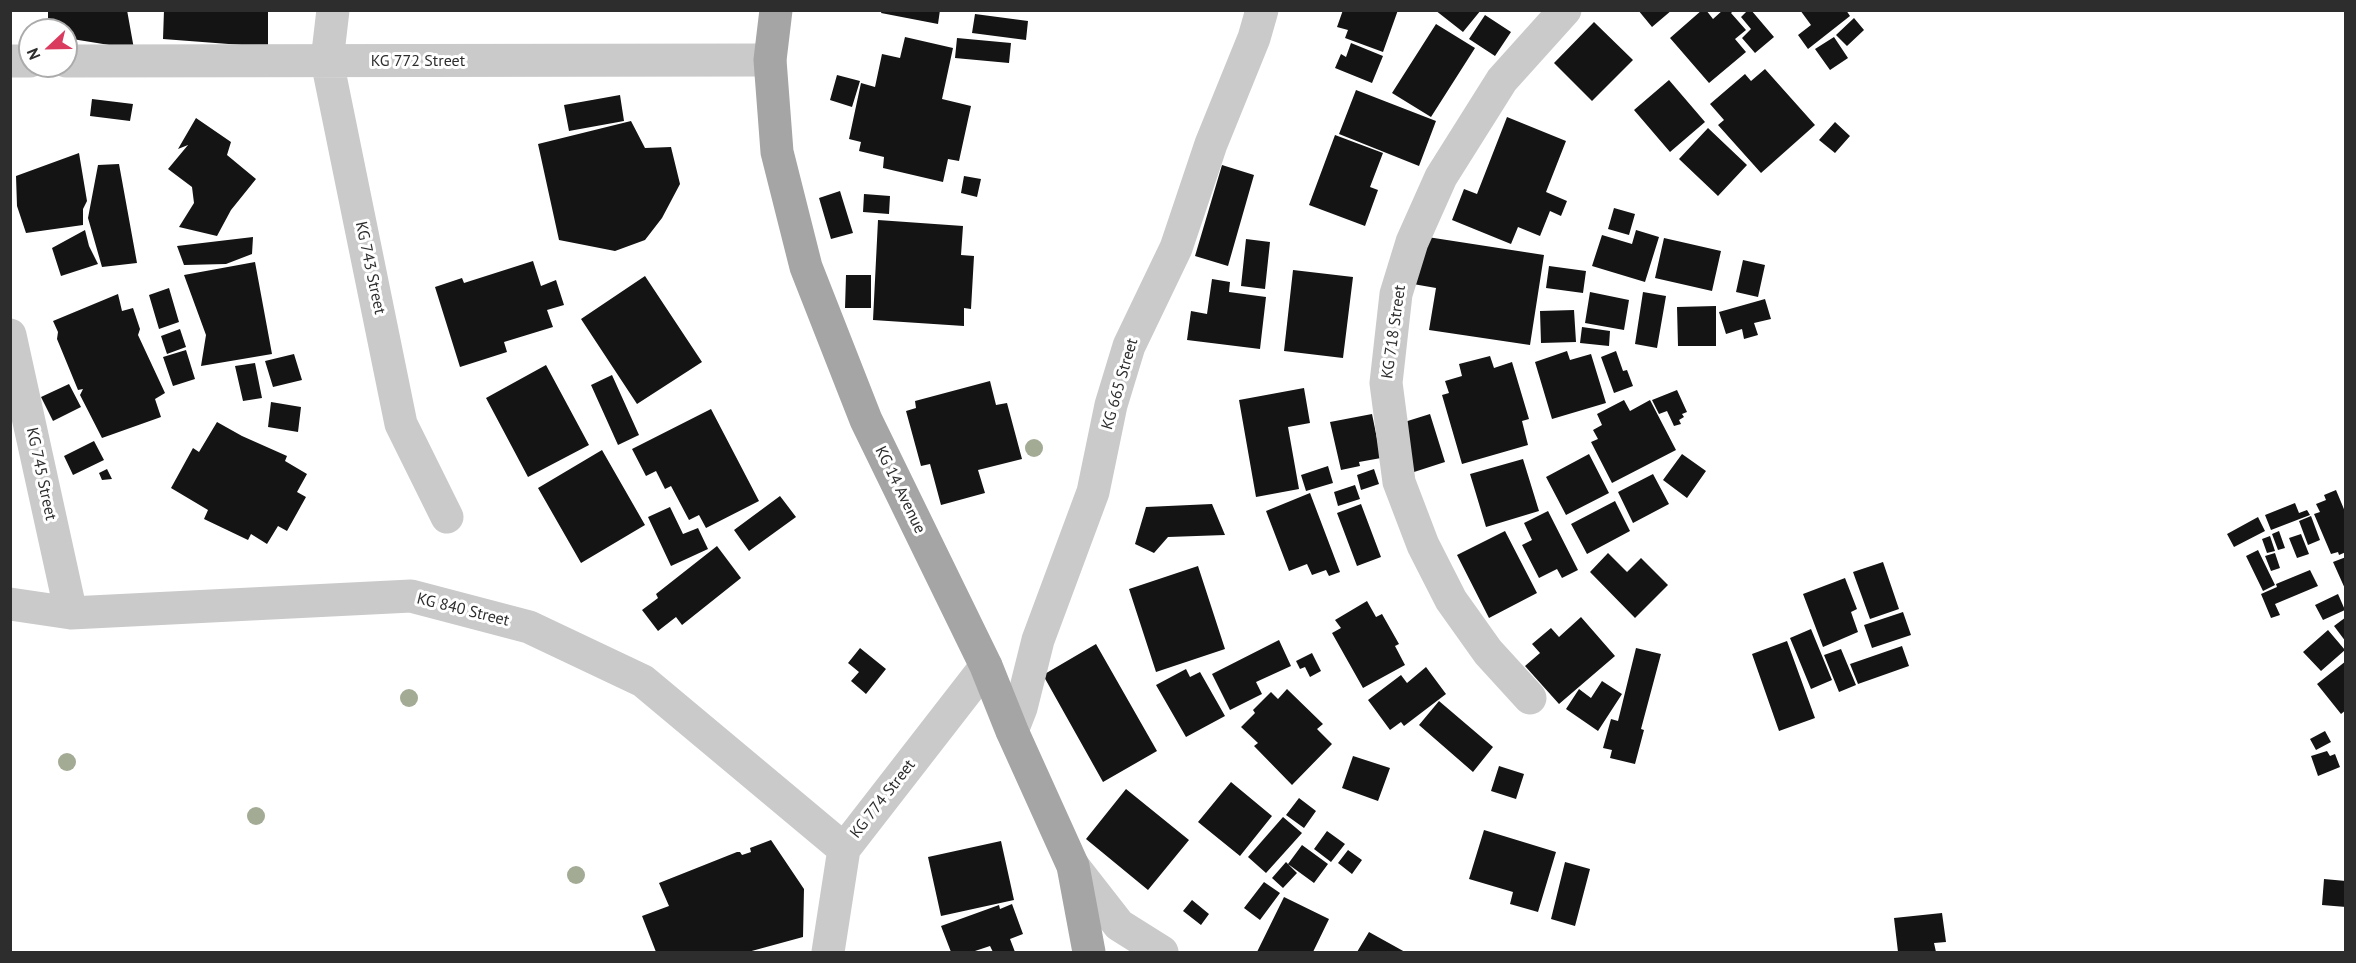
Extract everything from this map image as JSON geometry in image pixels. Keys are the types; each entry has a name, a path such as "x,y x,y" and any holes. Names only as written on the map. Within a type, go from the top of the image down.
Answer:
{"main road":[{"name":"KG 14 Avenue","path":"776,10 770,60 777,152 806,267 866,420 986,666 1012,731 1073,866 1089,952"}],"street":[{"name":"KG 743 Street","path":"333,10 327,61 401,424 447,517"},
{"name":"KG 665 Street","path":"1012,731 1021,708 1038,640 1093,492 1111,405 1129,346 1176,248 1211,144 1254,38 1262,10"},
{"name":"KG 718 Street","path":"1530,698 1488,652 1451,600 1423,544 1399,482 1386,383 1396,294 1412,242 1441,177 1502,80 1565,10"},
{"name":"KG 772 Street","path":"78,61 770,60"},
{"name":"KG 745 Street","path":"10,335 71,613"},
{"name":"KG 840 Street","path":"10,604 71,613 411,596 529,627 643,681 844,849"},
{"name":"KG 774 Street","path":"828,952 844,849 986,666"},
{"path":"1073,866 1119,925 1162,952"}],"building":[{"path":"48,10 127,10 134,49 78,40 78,18 48,18"},
{"path":"164,10 268,10 268,47 163,39"},
{"path":"882,10 940,10 938,24 881,13"},
{"path":"1343,10 1398,10 1383,52 1345,38 1348,30 1337,27"},
{"path":"1435,10 1481,10 1463,32"},
{"path":"1638,10 1672,10 1652,27"},
{"path":"1702,10 1706,10 1713,19 1723,10 1734,10 1731,13 1746,30 1735,39 1746,52 1709,83 1670,38"},
{"path":"1751,10 1774,37 1755,53 1742,38 1751,29 1741,17"},
{"path":"1800,10 1846,10 1850,16 1808,49 1798,35 1811,25"},
{"path":"975,14 1028,21 1026,40 972,33"},
{"path":"1485,15 1511,32 1495,56 1469,39"},
{"path":"1854,18 1864,30 1847,46 1836,35"},
{"path":"1594,22 1633,60 1592,101 1554,63"},
{"path":"1436,24 1475,48 1431,117 1392,93"},
{"path":"905,37 953,48 942,99 971,106 959,161 948,159 943,182 883,168 884,157 859,151 861,142 849,139 861,83 875,87 882,54 900,58"},
{"path":"1834,37 1848,58 1830,70 1815,49"},
{"path":"957,38 1011,43 1009,63 955,58"},
{"path":"1351,43 1383,56 1372,83 1335,68 1341,54 1346,57"},
{"path":"1765,69 1815,125 1761,173 1718,125 1724,120 1710,104 1745,74 1751,81"},
{"path":"837,75 860,81 852,107 830,100"},
{"path":"1669,80 1705,122 1670,152 1634,110"},
{"path":"1356,90 1436,121 1419,166 1339,134"},
{"path":"620,95 624,121 569,131 564,105"},
{"path":"92,99 133,104 130,121 90,116"},
{"path":"1507,117 1566,141 1546,192 1567,201 1561,216 1550,211 1540,236 1518,227 1511,244 1452,220 1464,189 1477,194"},
{"path":"196,118 231,142 227,155 256,179 231,210 217,236 179,227 194,203 192,187 168,169 188,145 178,149"},
{"path":"631,121 645,148 671,147 680,184 662,218 645,240 615,251 559,240 538,144"},
{"path":"1835,122 1850,136 1835,153 1819,140"},
{"path":"1708,128 1747,165 1718,196 1679,159"},
{"path":"1335,135 1383,153 1370,187 1378,190 1365,226 1309,205"},
{"path":"79,153 87,201 83,209 83,225 26,233 17,206 16,176"},
{"path":"119,164 137,263 102,267 88,218 98,165"},
{"path":"1222,165 1254,175 1228,266 1195,256"},
{"path":"964,176 981,179 977,197 961,193"},
{"path":"840,191 853,233 831,239 819,198"},
{"path":"864,194 890,196 889,214 863,212"},
{"path":"1614,208 1635,214 1629,235 1608,229"},
{"path":"878,220 963,226 961,255 974,256 971,309 964,308 964,326 873,320"},
{"path":"85,230 89,246 98,264 61,276 52,248"},
{"path":"1636,230 1659,237 1645,282 1592,266 1602,235 1632,244"},
{"path":"1421,236 1544,255 1530,345 1429,330 1436,288 1413,284"},
{"path":"253,237 252,254 226,264 184,265 177,246"},
{"path":"1664,238 1721,251 1712,291 1655,278"},
{"path":"1246,239 1270,242 1265,289 1241,286"},
{"path":"1743,260 1765,265 1758,297 1736,292"},
{"path":"533,261 541,286 556,280 564,305 547,310 553,327 504,342 507,352 460,367 435,287 462,278 464,283"},
{"path":"255,262 272,354 201,366 206,335 184,275"},
{"path":"1549,266 1586,271 1583,293 1546,288"},
{"path":"1293,270 1353,277 1343,358 1284,351"},
{"path":"846,275 871,275 871,308 845,308"},
{"path":"645,276 702,362 637,404 581,319"},
{"path":"1212,279 1230,282 1229,292 1266,297 1260,349 1187,340 1191,311 1207,314"},
{"path":"169,288 179,322 159,329 149,295"},
{"path":"1590,292 1629,300 1624,330 1585,323"},
{"path":"1643,292 1666,296 1657,348 1635,344"},
{"path":"118,294 122,311 133,308 140,329 138,335 165,393 155,399 161,417 102,438 80,395 83,389 78,390 57,339 58,332 53,321"},
{"path":"1765,299 1771,319 1754,323 1758,335 1744,339 1742,329 1726,334 1719,312"},
{"path":"1716,306 1716,346 1678,346 1677,307"},
{"path":"1574,310 1576,342 1541,343 1540,311"},
{"path":"1582,327 1610,331 1609,346 1580,343"},
{"path":"180,329 186,347 167,354 161,336"},
{"path":"186,350 195,379 173,386 163,357"},
{"path":"1567,351 1570,360 1591,354 1606,403 1552,419 1535,362"},
{"path":"1616,351 1623,371 1627,370 1633,386 1614,393 1601,357"},
{"path":"294,354 302,380 273,387 265,361"},
{"path":"1490,356 1494,368 1512,362 1529,419 1522,421 1528,445 1462,464 1442,395 1449,393 1445,381 1462,376 1459,364"},
{"path":"255,363 262,398 243,401 235,366"},
{"path":"546,365 589,445 528,477 486,398"},
{"path":"612,375 639,435 618,445 591,385"},
{"path":"990,381 996,405 1007,403 1022,459 978,470 985,493 941,505 930,464 921,466 906,411 916,408 915,401"},
{"path":"69,384 81,407 53,421 41,397"},
{"path":"1304,388 1310,423 1288,427 1299,489 1256,497 1239,400"},
{"path":"1677,390 1687,412 1682,414 1684,417 1679,420 1681,424 1674,426 1667,411 1659,414 1652,400"},
{"path":"1624,400 1630,411 1650,400 1676,450 1612,483 1591,442 1598,439 1593,430 1602,425 1597,414"},
{"path":"271,402 301,407 298,432 268,427"},
{"path":"711,409 759,501 706,528 699,515 689,520 671,486 665,489 656,471 646,476 632,449"},
{"path":"1372,414 1381,458 1359,462 1360,466 1341,470 1330,422"},
{"path":"1430,414 1445,462 1414,472 1398,424"},
{"path":"217,422 287,456 285,461 307,474 297,492 306,497 287,531 278,526 267,544 251,534 248,540 204,519 208,510 171,488 193,448 199,452"},
{"path":"94,441 104,460 73,475 64,456"},
{"path":"602,450 645,525 581,563 538,488"},
{"path":"1589,454 1609,493 1566,515 1546,477"},
{"path":"1682,454 1706,471 1687,498 1663,480"},
{"path":"1523,459 1539,511 1486,527 1470,474"},
{"path":"1328,466 1333,483 1306,491 1301,475"},
{"path":"107,469 112,479 102,480 99,473"},
{"path":"1374,469 1379,484 1361,490 1357,475"},
{"path":"1653,474 1669,504 1633,523 1618,492"},
{"path":"1355,485 1360,499 1338,506 1334,492"},
{"path":"2336,490 2346,514 2346,552 2339,555 2338,552 2331,554 2314,514 2320,512 2316,504 2326,500 2324,495"},
{"path":"1310,493 1340,572 1329,576 1326,570 1312,575 1307,564 1289,571 1266,511"},
{"path":"780,496 796,517 749,551 734,530"},
{"path":"1615,501 1630,531 1587,554 1571,524"},
{"path":"2295,503 2299,513 2307,510 2310,515 2271,530 2265,515"},
{"path":"1212,504 1225,535 1168,537 1154,553 1135,544 1146,507"},
{"path":"1361,504 1381,557 1357,566 1337,513"},
{"path":"670,507 683,534 698,528 708,549 671,566 648,517"},
{"path":"1548,511 1578,570 1562,578 1557,569 1539,578 1522,545 1532,540 1524,523"},
{"path":"2311,516 2320,540 2308,545 2299,521"},
{"path":"2258,517 2265,531 2234,547 2227,534"},
{"path":"1505,531 1537,593 1489,618 1457,555"},
{"path":"2279,531 2285,548 2278,550 2272,534"},
{"path":"2301,534 2309,554 2297,558 2289,538"},
{"path":"2270,536 2275,551 2267,553 2262,539"},
{"path":"717,546 741,578 682,625 676,617 658,631 642,610 658,598 656,594"},
{"path":"2258,550 2275,585 2263,591 2246,556"},
{"path":"1608,553 1627,572 1641,558 1668,585 1635,618 1590,572"},
{"path":"2275,553 2280,568 2271,571 2265,556"},
{"path":"2346,557 2346,591 2333,562"},
{"path":"1883,562 1899,609 1870,619 1853,572"},
{"path":"1198,566 1225,649 1156,672 1129,589"},
{"path":"2310,570 2318,586 2275,604 2280,615 2271,618 2261,594 2277,587 2276,584"},
{"path":"1845,578 1857,609 1851,612 1858,632 1823,647 1803,594"},
{"path":"2338,594 2345,610 2323,620 2315,605"},
{"path":"1367,601 1376,617 1382,614 1399,644 1395,646 1405,665 1363,688 1332,633 1341,628 1335,620"},
{"path":"1903,612 1911,635 1872,648 1864,625"},
{"path":"1581,617 1615,656 1559,704 1525,666 1540,653 1532,644 1551,628 1559,637"},
{"path":"2346,617 2346,642 2334,626"},
{"path":"1811,629 1832,680 1811,689 1790,638"},
{"path":"2328,630 2345,650 2321,671 2303,652"},
{"path":"1279,640 1291,666 1256,682 1262,694 1230,710 1212,674"},
{"path":"1787,641 1815,718 1779,731 1752,654"},
{"path":"1096,644 1157,751 1103,782 1043,675"},
{"path":"1902,646 1909,666 1858,684 1850,664"},
{"path":"860,648 886,669 866,694 851,681 859,672 848,663"},
{"path":"1636,648 1661,654 1641,729 1644,730 1635,764 1610,758 1612,750 1603,748 1611,719 1618,721"},
{"path":"1841,649 1856,685 1839,692 1824,655"},
{"path":"1312,653 1321,671 1310,677 1305,667 1300,669 1296,661"},
{"path":"2346,661 2346,710 2341,714 2317,684"},
{"path":"1426,667 1446,694 1404,726 1401,722 1390,730 1368,700 1401,675 1407,683"},
{"path":"1186,669 1190,677 1200,672 1225,716 1186,737 1156,685"},
{"path":"1602,681 1622,694 1598,731 1566,709 1579,689 1591,698"},
{"path":"1287,689 1323,724 1317,729 1332,744 1292,785 1254,746 1258,743 1241,727 1255,713 1253,710 1271,692 1278,699"},
{"path":"1439,701 1493,747 1473,772 1419,725"},
{"path":"2325,731 2331,742 2316,750 2310,739"},
{"path":"2327,751 2330,756 2335,754 2340,767 2318,776 2311,756"},
{"path":"1353,756 1390,768 1378,801 1342,788"},
{"path":"1499,766 1524,774 1516,799 1491,791"},
{"path":"1231,782 1272,816 1240,856 1198,822"},
{"path":"1126,789 1189,840 1148,890 1086,839"},
{"path":"1299,798 1316,811 1304,828 1286,815"},
{"path":"1283,817 1302,833 1266,873 1248,857"},
{"path":"1484,830 1556,852 1538,912 1510,904 1513,892 1469,879"},
{"path":"1327,831 1345,844 1331,862 1314,849"},
{"path":"771,840 804,889 803,937 748,952 656,952 642,916 669,906 659,883 737,852 742,855 751,852 750,848"},
{"path":"1001,841 1014,900 941,916 928,857"},
{"path":"1302,845 1328,864 1314,883 1288,864"},
{"path":"1348,850 1362,860 1352,874 1338,863"},
{"path":"1286,862 1297,873 1283,888 1272,878"},
{"path":"1565,862 1590,869 1575,926 1551,919"},
{"path":"2324,879 2346,881 2346,907 2322,905"},
{"path":"1264,882 1280,893 1260,920 1244,908"},
{"path":"1284,897 1329,919 1313,952 1257,952"},
{"path":"1192,900 1209,914 1201,925 1183,911"},
{"path":"1012,904 1023,934 1010,939 1015,952 993,952 990,946 972,952 951,952 941,926 999,905 1000,909"},
{"path":"1942,913 1946,942 1934,943 1936,952 1898,952 1894,918"},
{"path":"1369,932 1405,952 1357,952"}]}
